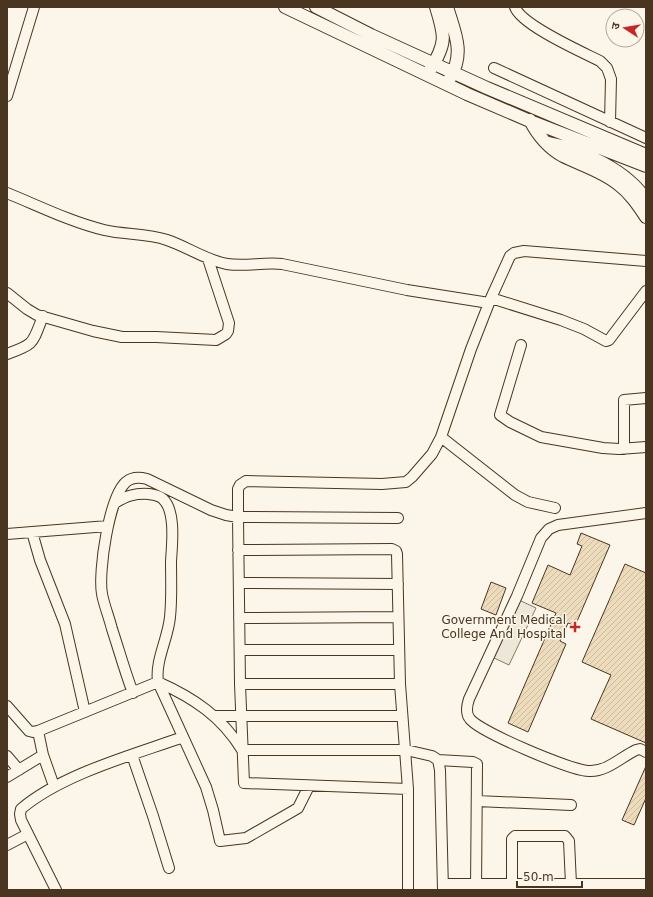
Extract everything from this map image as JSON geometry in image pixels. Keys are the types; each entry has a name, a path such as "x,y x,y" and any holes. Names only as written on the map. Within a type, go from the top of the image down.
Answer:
{"main road":[{"path":"285,7 369,48 431,69 453,73 646,154"},
{"path":"316,7 371,35 431,69 447,84 530,121 646,166"},
{"path":"431,69 440,55 444,40 436,7"},
{"path":"447,7 459,51 453,73 447,84"},
{"path":"524,104 530,121 547,143 562,155 605,175 619,184 646,217"},
{"path":"547,143 565,146 611,167 637,188 646,200"}],"street":[{"path":"7,96 34,7"},
{"path":"515,7 519,15 533,25 600,61 607,68 611,80 610,122"},
{"path":"494,68 646,138"},
{"path":"7,193 81,223 110,231 156,237 180,245 208,259 218,262 238,266 268,263 282,264 407,290 490,300 540,312 584,330 606,341 646,291"},
{"path":"408,788 244,783 240,684 238,489 240,485 246,481 368,484 406,482 432,454 441,438 471,349 490,300 510,256 519,251 646,261"},
{"path":"7,293 27,310 93,331 122,337 216,340 226,334 229,323 208,259"},
{"path":"7,354 27,347 33,341 43,316"},
{"path":"520,345 500,415 510,422 541,437 603,448 624,449 646,447"},
{"path":"624,449 624,400 646,398"},
{"path":"441,438 515,495 528,502 555,508"},
{"path":"133,693 121,660 101,590 101,572 108,526 115,504 126,482 139,477 147,479 218,513 238,517 398,518"},
{"path":"115,504 126,496 133,494 145,494 164,499 169,508 172,522 171,601 168,633 158,663 158,682 206,787 220,841 246,838 294,811 298,808 309,786"},
{"path":"646,513 558,525 545,532 536,548 517,596 469,699 467,715 473,723 490,732 572,768 588,772 598,771 608,767 636,750 640,749 646,752"},
{"path":"7,534 108,526"},
{"path":"32,532 40,560 65,624 85,712"},
{"path":"238,550 392,549 398,554 398,650 408,788 408,890"},
{"path":"239,583 398,584"},
{"path":"239,618 398,618"},
{"path":"240,650 398,650"},
{"path":"7,706 29,730 33,732 158,682"},
{"path":"158,682 182,694 216,716 231,732 242,750"},
{"path":"240,684 400,684"},
{"path":"216,716 402,716"},
{"path":"38,731 43,755 54,786"},
{"path":"56,890 21,820 21,809 54,786 91,770 183,736"},
{"path":"242,750 406,750 432,756 438,760 476,763 478,767 476,887"},
{"path":"7,777 43,755"},
{"path":"132,755 169,868"},
{"path":"7,756 19,770"},
{"path":"438,760 440,770 443,887 512,887 571,884 618,887 646,884"},
{"path":"477,801 570,805"},
{"path":"7,845 28,834"},
{"path":"512,887 512,839 515,836 565,836 569,841 571,884"}],"shaded area":[{"path":"519,600 536,608 509,665 492,657"}],"building":[{"path":"581,533 610,545 575,626 568,623 560,641 566,644 528,732 508,723 556,613 532,603 548,565 570,575 582,546 577,544"},
{"path":"625,564 646,573 646,743 591,719 611,675 582,662"},
{"path":"491,582 506,588 496,615 481,609"},
{"path":"646,766 646,798 634,825 622,820"}],"place":[{"name":"Government Medical College And Hospital","path":"575,627"}]}
